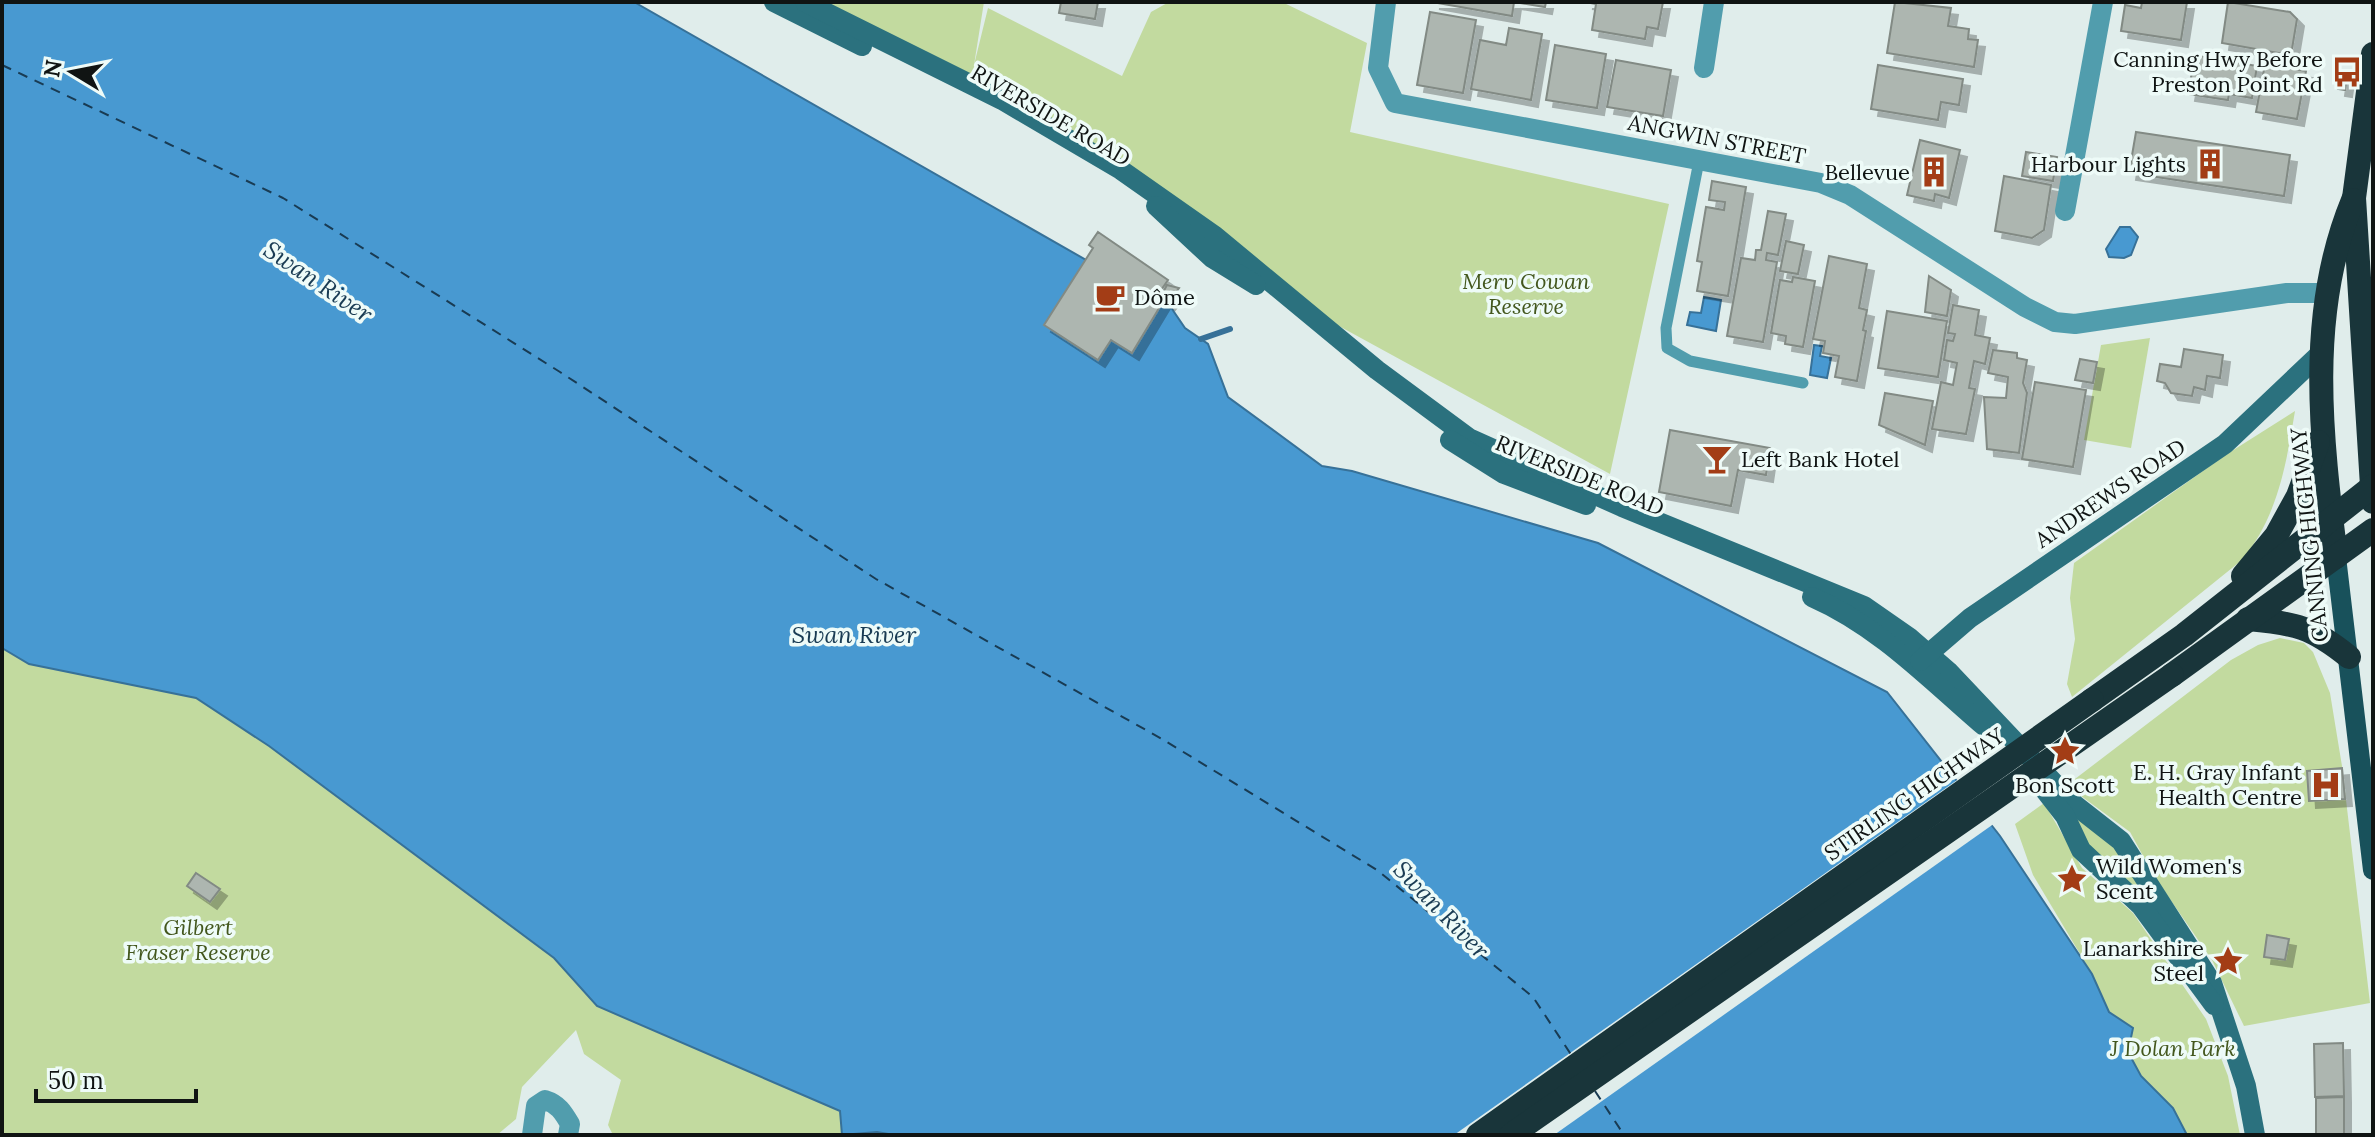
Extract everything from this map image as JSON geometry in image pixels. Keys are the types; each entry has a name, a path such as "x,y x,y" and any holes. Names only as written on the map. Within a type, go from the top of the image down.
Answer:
{"highway":[{"name":"CANNING HIGHWAY","path":"2373,54 2354,198 2369,392 2373,502"},
{"name":"CANNING HIGHWAY","path":"2336,557 2322,432 2322,352 2335,243 2354,198"},
{"path":"2230,599 2246,572 2276,536 2298,496 2322,432"},
{"name":"STIRLING HIGHWAY","path":"1478,1135 2157,654 2373,487"},
{"path":"1511,1135 2172,675 2373,530"},
{"path":"2248,619 2304,626 2316,631 2349,657"}],"main road":[{"name":"CANNING HIGHWAY","path":"2336,557 2373,870"}],"street":[{"name":"RIVERSIDE ROAD","path":"774,2 1025,124 1152,202 1212,258 1251,281 1462,450 1504,474 1825,603 1922,658 2048,793 2065,816 2081,850 2141,906 2219,1010"},
{"name":"RIVERSIDE ROAD","path":"805,2 1002,100 1121,170 1215,236 1365,360 1469,438 1622,507 1864,606 2075,805 2121,841 2212,983 2246,1086 2255,1135"},
{"name":"ANGWIN STREET","path":"1386,2 1378,68 1395,103 1821,183 1850,195 2025,307 2055,322 2095,322 2287,293 2328,293"},
{"path":"1704,68 1714,2"},
{"path":"2065,211 2103,2"},
{"name":"ANDREWS ROAD","path":"1922,658 1970,618 2225,444 2322,352"},
{"path":"532,1135 536,1106 545,1100 556,1103 566,1117 570,1124 568,1135"}],"lane":[{"path":"1699,161 1666,328 1667,348 1690,361 1803,383"}],"green space":[{"name":"Merv Cowan Reserve","path":"827,2 984,2 974,65 988,8 1122,76 1151,12 1169,2 1282,2 1367,43 1350,132 1669,204 1610,474 1306,308 1085,148"},
{"path":"2150,338 2131,448 2084,440 2101,345"},
{"path":"2295,411 2279,489 2264,526 2242,560 2072,697 2067,684 2075,639 2070,598 2074,563 2224,456"},
{"path":"2280,638 2304,643 2313,652 2330,693 2342,766 2370,1003 2244,1026 2212,960 2154,876 2130,832 2077,793 2071,782 2231,660 2258,645"},
{"name":"Gilbert Fraser Reserve","path":"2,648 29,664 196,698 269,746 554,958 574,981 840,1111 842,1135 613,1135 608,1125 621,1080 584,1054 576,1030 522,1087 516,1119 497,1135 2,1135"},
{"name":"J Dolan Park","path":"2044,803 2082,868 2133,913 2206,1019 2228,1076 2240,1135 2187,1135 2173,1108 2141,1076 2128,1052 2133,1028 2109,1012 2092,974 2033,875 2015,824"},
{"path":"2074,813 2104,831 2143,892 2139,895 2095,859"}],"water":[{"name":"Swan River","path":"2,2 634,2 1172,309 1185,328 1208,344 1228,397 1322,466 1352,471 1598,543 1887,692 2000,836 2092,974 2109,1012 2133,1028 2128,1052 2141,1076 2173,1108 2187,1135 894,1135 877,1132 842,1135 840,1111 597,1006 554,958 269,746 196,698 29,664 2,648"},
{"path":"2120,227 2130,227 2138,237 2131,255 2109,257 2106,249"},
{"path":"1704,297 1721,300 1716,331 1687,325 1690,312 1701,313"},
{"path":"1814,345 1822,346 1820,356 1831,358 1827,378 1810,375"}],"pier":[{"path":"1960,778 1995,823 1554,1135 1454,1135"}],"building":[{"path":"1061,2 1098,2 1095,19 1059,13"},
{"path":"1432,2 1514,2 1512,16"},
{"path":"1514,2 1546,2 1545,7"},
{"path":"1585,2 1663,2 1658,29 1647,27 1645,39 1592,30 1596,4"},
{"path":"1895,2 1951,8 1948,26 1969,29 1968,39 1978,40 1974,67 1887,53"},
{"path":"2142,2 2187,2 2181,40 2121,31 2125,5 2141,8"},
{"path":"2228,2 2290,12 2297,19 2292,49 2284,54 2222,43"},
{"path":"1430,12 1476,20 1463,93 1417,85"},
{"path":"1509,28 1542,34 1531,100 1471,89 1480,40 1506,45"},
{"path":"1555,45 1606,54 1597,108 1546,100"},
{"path":"2195,55 2257,66 2252,98 2229,94 2228,100 2188,94"},
{"path":"1616,60 1671,70 1663,116 1607,107"},
{"path":"2265,64 2306,71 2297,119 2256,112"},
{"path":"1878,65 1963,79 1959,105 1941,102 1938,120 1871,109"},
{"path":"2340,75 2347,76 2345,90 2338,89"},
{"name":"Harbour Lights","path":"2136,132 2290,155 2284,196 2129,173"},
{"name":"Bellevue","path":"1920,140 1960,150 1949,198 1935,194 1934,201 1907,195"},
{"path":"2026,152 2057,157 2053,181 2022,176"},
{"path":"2004,176 2051,185 2044,230 2032,238 1995,231"},
{"path":"1712,181 1746,187 1728,296 1697,291 1702,262 1697,261 1706,207 1724,210 1725,202 1709,200"},
{"path":"1768,211 1786,214 1778,255 1767,253 1766,260 1777,262 1763,342 1727,336 1741,258 1755,260 1756,250 1761,250"},
{"name":"Dôme","path":"1098,232 1168,280 1157,296 1160,298 1167,285 1179,288 1168,303 1164,300 1132,353 1111,340 1098,360 1044,325 1093,248 1089,245"},
{"path":"1786,241 1804,245 1798,274 1780,271"},
{"path":"1829,256 1867,264 1859,308 1867,310 1863,330 1866,331 1857,381 1835,377 1839,356 1823,353 1825,341 1813,339"},
{"path":"1929,276 1951,290 1947,316 1925,312"},
{"path":"1793,277 1815,281 1803,347 1785,344 1786,336 1771,333 1780,280 1792,282"},
{"path":"1953,305 1979,310 1975,335 1990,338 1985,364 1974,361 1969,388 1975,389 1966,434 1932,429 1941,382 1953,385 1957,363 1944,360 1947,340 1953,341 1955,334 1948,333"},
{"path":"1887,311 1947,321 1938,377 1878,368"},
{"path":"2184,349 2223,355 2220,378 2207,376 2205,390 2194,387 2192,396 2171,393 2165,383 2157,381 2160,364 2181,367"},
{"path":"1993,350 2017,353 2017,358 2027,360 2023,383 2027,393 2019,453 1987,449 1984,397 2006,398 2008,377 1988,373"},
{"path":"2080,359 2097,362 2093,383 2075,380"},
{"path":"2035,382 2086,390 2073,467 2022,459"},
{"path":"1885,393 1933,401 1925,445 1879,425"},
{"name":"Left Bank Hotel","path":"1670,430 1770,448 1766,475 1738,470 1731,506 1659,492"},
{"name":"E. H. Gray Infant Health Centre","path":"2342,768 2345,799 2309,801 2307,771"},
{"path":"196,873 220,889 210,902 187,886"},
{"path":"2267,935 2289,939 2285,960 2264,957"},
{"path":"2343,1043 2344,1096 2315,1097 2314,1044"},
{"path":"2344,1097 2344,1135 2316,1135 2316,1098"}],"waterway":[{"path":"1201,339 1230,329"}],"ferry route":[{"path":"2,65 283,198 560,372 876,579 1162,739 1377,870 1533,997 1572,1056"},
{"path":"1595,1091 1624,1135"}],"place":[{"name":"Canning Hwy Before Preston Point Rd","path":"2347,72"},
{"name":"Harbour Lights","path":"2210,164"},
{"name":"Bellevue","path":"1934,172"},
{"name":"Dôme","path":"1110,297"},
{"name":"Left Bank Hotel","path":"1717,459"},
{"name":"Bon Scott","path":"2065,751"},
{"name":"E. H. Gray Infant Health Centre","path":"2326,785"},
{"name":"Wild Women's Scent","path":"2072,879"},
{"name":"Lanarkshire Steel","path":"2228,961"}]}
